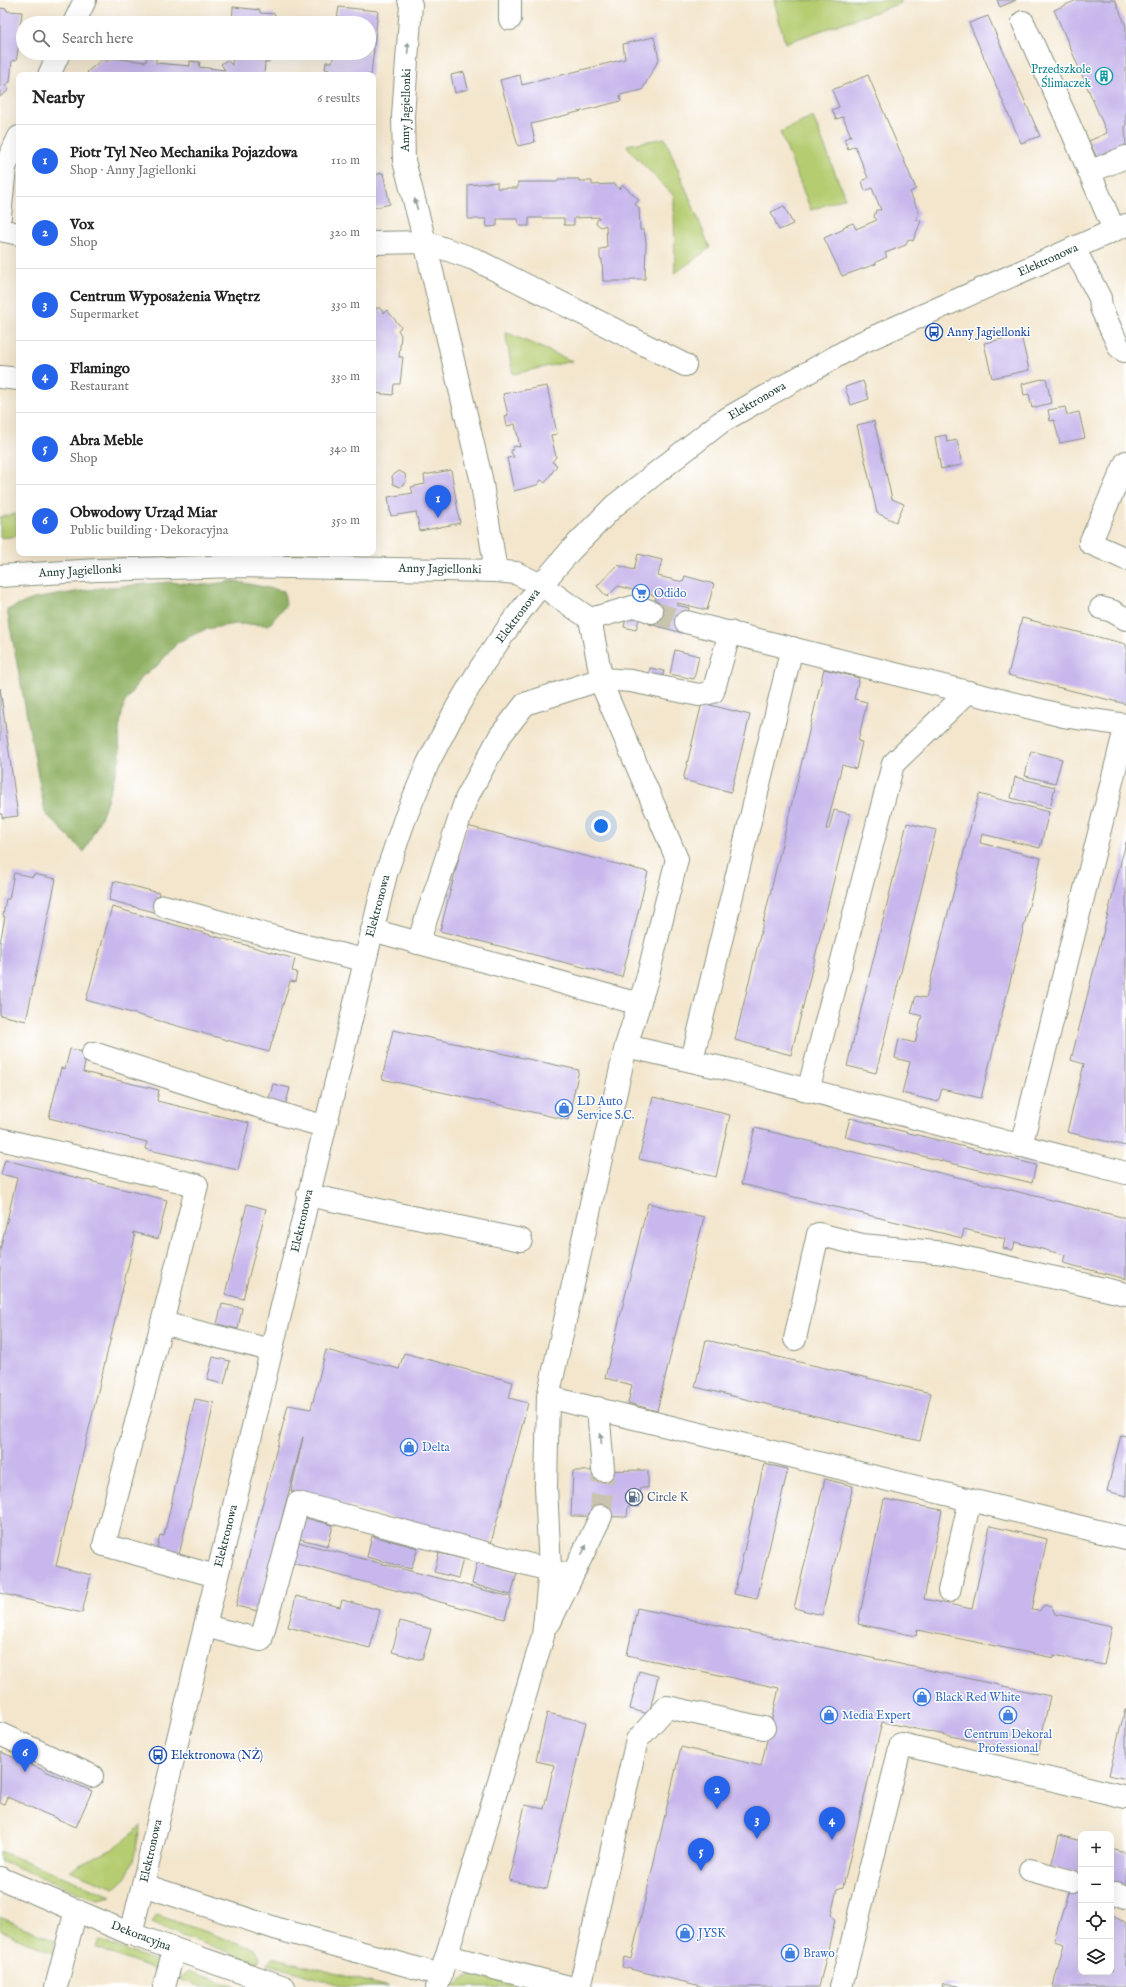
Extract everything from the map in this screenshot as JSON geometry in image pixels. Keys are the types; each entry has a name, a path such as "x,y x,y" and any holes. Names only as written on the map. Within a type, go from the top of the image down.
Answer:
{"street":[{"path":"77,16 85,0"},
{"name":"Anny Jagiellonki","path":"409,0 411,5 403,116 404,161 425,242 481,478 496,571"},
{"path":"1023,22 1089,172 1120,227"},
{"path":"50,72 56,60"},
{"path":"0,216 5,167 16,143"},
{"path":"1089,172 1126,157"},
{"name":"Elektronowa","path":"131,1934 324,1126 386,874 404,821 428,763 456,709 481,667 512,622 571,550 614,506 720,422 858,344 1120,227"},
{"path":"0,230 16,233"},
{"path":"376,243 425,242 474,259 684,365"},
{"path":"1074,248 1100,298 1110,303 1126,348"},
{"path":"0,377 16,379"},
{"path":"1126,462 1119,498 1090,542 1126,558"},
{"name":"Anny Jagiellonki","path":"0,576 97,570 239,566 496,571 516,573 541,585 590,620"},
{"path":"543,1636 550,1570 546,1486 548,1397 626,1046 639,1004 677,859 606,694 590,620 636,606 652,612"},
{"path":"1101,608 1112,611 1126,619"},
{"path":"686,622 1064,716 1126,725 1021,1146"},
{"path":"418,943 466,799 500,736 525,704 602,679 631,681 699,695 713,692 730,632"},
{"path":"692,1060 792,648"},
{"path":"808,1091 893,764 968,692"},
{"path":"164,906 310,947 364,960"},
{"path":"372,930 639,1004"},
{"path":"626,1046 692,1060 1126,1173"},
{"path":"93,1053 291,1117 324,1126"},
{"path":"0,1139 197,1185 104,1545 216,1576"},
{"path":"308,1195 521,1240"},
{"path":"795,1338 818,1234 862,1245 945,1253 1126,1294"},
{"path":"162,1322 271,1350"},
{"path":"548,1397 1126,1538"},
{"path":"598,1408 603,1470"},
{"path":"949,1592 970,1500"},
{"path":"205,1626 261,1640 298,1503 572,1576"},
{"path":"442,1973 543,1636 601,1516"},
{"path":"580,1987 637,1740 667,1707 764,1728"},
{"path":"0,1734 92,1776"},
{"path":"841,1987 901,1744 1126,1797"},
{"path":"1030,1870 1071,1881"},
{"name":"Dekoracyjna","path":"0,1878 131,1934 284,1987"},
{"path":"143,1885 278,1929 442,1973 569,1987"},
{"path":"56,1987 76,1910"},
{"path":"164,1987 174,1949"}],"green space":[{"path":"774,0 900,0 901,3 785,43"},
{"path":"813,117 845,198 811,210 780,132"},
{"path":"665,138 710,248 675,273 674,196 631,152 627,145"},
{"path":"505,332 572,361 513,374"},
{"path":"16,514 16,536 0,538 0,517"},
{"path":"234,581 284,591 286,605 269,625 235,624 206,629 178,642 157,666 141,677 124,704 119,729 120,758 103,813 84,852 45,813 7,610 33,599 100,588 168,582 206,585"},
{"path":"141,1825 136,1851 130,1869 121,1883 114,1888 69,1870 111,1850"},
{"path":"0,1851 111,1896 98,1899 89,1897 0,1860"},
{"path":"157,1915 255,1949 260,1957 258,1962 187,1938 152,1923"},
{"path":"0,1917 55,1941 53,1953 0,1930"},
{"path":"99,1940 155,1961 158,1971 96,1948"},
{"path":"272,1957 388,1987 348,1987 267,1964"},
{"path":"189,1971 236,1987 202,1987 179,1979"},
{"path":"472,1975 523,1987 455,1987 459,1981"}],"building":[{"path":"997,0 1016,0 1000,7"},
{"name":"Przedszkole Ślimaczek","path":"1077,0 1115,0 1126,26 1126,148 1098,160 1089,141 1107,133 1054,10"},
{"path":"233,7 260,10 260,13 275,14 275,16 232,16"},
{"path":"339,7 378,11 376,29 376,16 338,16"},
{"path":"0,8 7,9 7,11 22,12 22,16 16,16 16,60 16,61 12,60 10,82 5,85 9,90 0,97"},
{"path":"988,16 1040,136 1021,143 969,23"},
{"path":"654,37 659,59 642,90 620,95 621,101 531,124 535,142 518,146 500,80 520,75 522,85 625,59 623,44"},
{"path":"102,60 106,60 107,62 110,60 129,60 146,62 146,60 156,60 156,63 190,66 190,61 200,62 199,67 225,70 221,64 227,60 232,65 232,60 269,60 269,62 265,62 264,72 87,72"},
{"path":"332,60 373,60 371,72 332,72 325,69 326,62 332,62"},
{"path":"464,72 468,89 455,93 451,75"},
{"path":"868,75 916,189 910,192 919,213 916,219 921,221 913,241 908,239 906,245 885,253 887,257 876,262 876,264 842,276 824,238 853,223 856,229 877,220 874,217 876,210 881,210 872,188 865,191 862,181 868,178 855,146 848,149 844,139 851,136 843,117 836,119 832,110 839,107 832,90"},
{"path":"383,173 390,204 376,207 376,174"},
{"path":"558,179 579,179 579,181 592,181 592,185 615,184 619,189 623,185 639,200 635,204 639,208 640,230 644,230 646,242 645,279 630,279 630,281 603,281 600,249 607,248 606,225 601,227 596,223 599,217 574,218 574,225 564,225 564,218 529,218 529,226 519,226 518,219 497,219 497,226 487,227 486,219 468,219 468,185 497,182 497,188 518,188 518,182 557,182"},
{"path":"784,206 793,224 779,230 771,212"},
{"path":"376,308 380,308 384,313 387,310 401,327 398,330 401,335 399,357 403,357 400,384 394,384 393,395 376,393"},
{"path":"1021,335 1029,370 992,378 984,343"},
{"path":"1046,378 1051,403 1032,408 1029,394 1024,395 1022,384"},
{"path":"863,381 869,399 851,405 845,387"},
{"path":"547,386 557,434 551,435 556,457 552,462 557,465 545,483 541,480 537,485 514,491 507,458 514,457 511,452 514,446 520,447 515,424 507,426 505,416 508,415 503,394"},
{"path":"1065,407 1067,415 1079,412 1085,438 1060,443 1054,420 1050,421 1048,410"},
{"path":"874,421 892,499 904,504 896,522 877,513 857,425"},
{"path":"946,435 947,442 957,440 962,465 941,469 935,437"},
{"path":"451,470 460,523 420,531 416,512 391,516 388,497 413,493 411,487 425,484 424,475"},
{"path":"399,471 405,474 406,482 400,487 393,484 392,476"},
{"path":"638,554 662,560 658,576 683,582 685,576 714,584 707,610 678,603 677,605 689,608 683,633 649,624 656,596 618,586 607,597 597,586 617,565 634,570"},
{"path":"627,613 640,616 636,630 624,627"},
{"path":"1022,618 1126,644 1126,704 1008,675"},
{"path":"675,650 699,656 694,679 670,674"},
{"path":"650,668 664,671 662,679 648,676"},
{"path":"824,669 859,678 854,699 867,702 858,741 862,742 856,769 842,765 826,829 829,829 834,810 850,814 791,1055 735,1040"},
{"path":"0,688 18,816 2,818 2,814 0,814"},
{"path":"702,703 750,715 731,792 683,780"},
{"path":"1031,751 1062,759 1055,783 1025,776"},
{"path":"1015,777 1055,787 1050,808 1011,798"},
{"path":"979,794 1049,812 1040,848 982,834 980,843 1041,858 981,1098 942,1089 938,1102 902,1093 910,1062 895,1058 899,1039 915,1043 922,1016 911,1013 916,996 926,998"},
{"path":"907,823 936,830 876,1073 847,1066"},
{"path":"467,826 648,872 622,977 440,931"},
{"path":"1126,842 1126,1146 1067,1132 1084,1064 1071,1060"},
{"path":"14,873 33,877 34,874 56,879 26,1021 0,1015 0,943 5,917 3,916 6,899 9,899"},
{"path":"114,881 159,893 154,912 109,900"},
{"path":"112,907 295,959 292,971 297,972 295,982 290,981 269,1052 86,1000"},
{"path":"393,1030 579,1070 568,1120 382,1079"},
{"path":"70,1049 87,1053 83,1072 159,1090 157,1101 249,1123 238,1170 145,1149 147,1142 49,1118 61,1068 65,1069"},
{"path":"273,1084 290,1088 285,1106 268,1102"},
{"path":"653,1097 730,1115 716,1177 639,1159"},
{"path":"850,1118 1036,1165 1032,1183 845,1137"},
{"path":"755,1128 1126,1218 1126,1279 1063,1263 1065,1255 1015,1242 1013,1250 1003,1248 1005,1239 964,1229 962,1238 741,1184"},
{"path":"5,1160 167,1200 158,1239 133,1232 135,1237 56,1566 91,1575 82,1613 0,1593 0,1250 17,1178 1,1174"},
{"path":"648,1203 704,1217 657,1411 628,1403 632,1385 605,1378"},
{"path":"247,1204 266,1209 243,1299 225,1294"},
{"path":"222,1304 242,1308 238,1329 217,1324"},
{"path":"706,1340 931,1393 920,1441 695,1387"},
{"name":"Delta","path":"326,1350 399,1369 404,1353 513,1382 509,1398 528,1403 491,1543 291,1491 303,1437 258,1611 236,1606 288,1405 311,1409"},
{"path":"213,1357 230,1361 224,1384 207,1380"},
{"path":"195,1399 214,1403 179,1555 157,1549 160,1535 164,1536"},
{"path":"1121,1435 1126,1436 1126,1496 1107,1491"},
{"path":"764,1464 788,1469 757,1599 734,1594"},
{"path":"648,1470 648,1488 640,1488 639,1507 628,1506 627,1517 571,1516 573,1471"},
{"path":"825,1479 853,1486 822,1615 794,1608"},
{"path":"884,1499 942,1510 924,1599 972,1609 990,1526 1047,1539 1032,1610 1039,1611 1044,1605 1052,1607 1055,1614 1112,1626 1104,1665 1054,1655 1054,1658 917,1630 916,1636 858,1624"},
{"path":"305,1518 333,1525 328,1546 300,1539"},
{"path":"372,1536 418,1548 411,1569 367,1557"},
{"path":"298,1542 511,1597 505,1619 292,1563"},
{"path":"439,1553 463,1559 458,1578 434,1572"},
{"path":"477,1563 517,1573 511,1595 472,1584"},
{"path":"296,1596 340,1607 342,1600 380,1610 370,1648 288,1627"},
{"path":"637,1608 1050,1696 1038,1754 882,1722 843,1887 837,1889 831,1915 835,1920 819,1987 705,1987 622,1967 624,1957 631,1959 681,1747 761,1766 779,1688 627,1655"},
{"path":"400,1621 431,1629 422,1660 392,1652"},
{"path":"639,1671 658,1676 649,1714 630,1709"},
{"path":"1126,1709 1126,1779 1109,1775"},
{"path":"547,1713 586,1722 547,1889 509,1880 525,1805 544,1809 554,1765 536,1761"},
{"path":"1,1752 92,1791 76,1827 7,1797 4,1804 0,1803"},
{"path":"1059,1835 1078,1840 1078,1975 1114,1975 1114,1916 1126,1924 1126,1987 1053,1987 1064,1944 1054,1941 1074,1872 1051,1866"},
{"path":"1114,1850 1126,1853 1126,1885 1116,1893 1114,1902"},
{"path":"943,1983 959,1986 959,1987 942,1987"}],"tunnel":[{"path":"652,612 686,622"},
{"path":"601,1516 603,1470"}],"place":[{"name":"Przedszkole Ślimaczek","path":"1104,76"},
{"name":"Anny Jagiellonki","path":"934,332"},
{"name":"Piotr Tyl Neo Mechanika Pojazdowa","path":"438,518"},
{"name":"Odido","path":"641,593"},
{"name":"LD Auto Service S.C.","path":"564,1108"},
{"name":"Delta","path":"409,1447"},
{"name":"Circle K","path":"634,1497"},
{"name":"Black Red White","path":"922,1697"},
{"name":"Media Expert","path":"829,1715"},
{"name":"Centrum Dekoral Professional","path":"1008,1715"},
{"name":"Elektronowa (NŻ)","path":"158,1755"},
{"name":"Obwodowy Urząd Miar","path":"25,1772"},
{"name":"Vox","path":"717,1809"},
{"name":"Centrum Wyposażenia Wnętrz","path":"757,1839"},
{"name":"Flamingo","path":"832,1840"},
{"name":"Abra Meble","path":"701,1871"},
{"name":"JYSK","path":"685,1933"},
{"name":"Brawo","path":"790,1953"}]}
